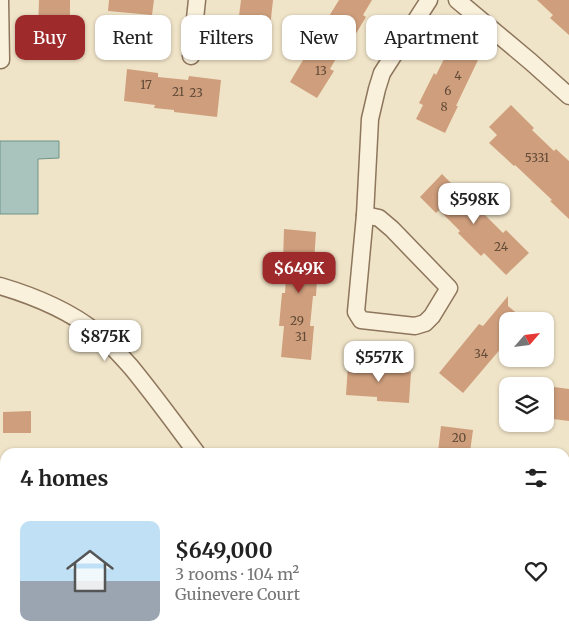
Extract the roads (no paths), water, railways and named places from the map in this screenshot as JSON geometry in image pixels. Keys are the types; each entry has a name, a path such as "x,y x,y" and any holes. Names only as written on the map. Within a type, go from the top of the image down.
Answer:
{"street":[{"path":"0,0 1,60"},
{"path":"195,15 197,0"},
{"path":"365,215 379,218 392,229 449,288 432,316 425,323 415,326 361,320 356,312 365,215 370,120 377,88 382,73 429,0"},
{"path":"456,0 569,96"},
{"path":"0,286 48,303 73,316 97,332 116,350 151,390 193,448"}],"water":[{"path":"0,141 59,141 59,158 38,159 38,214 0,214"}]}
